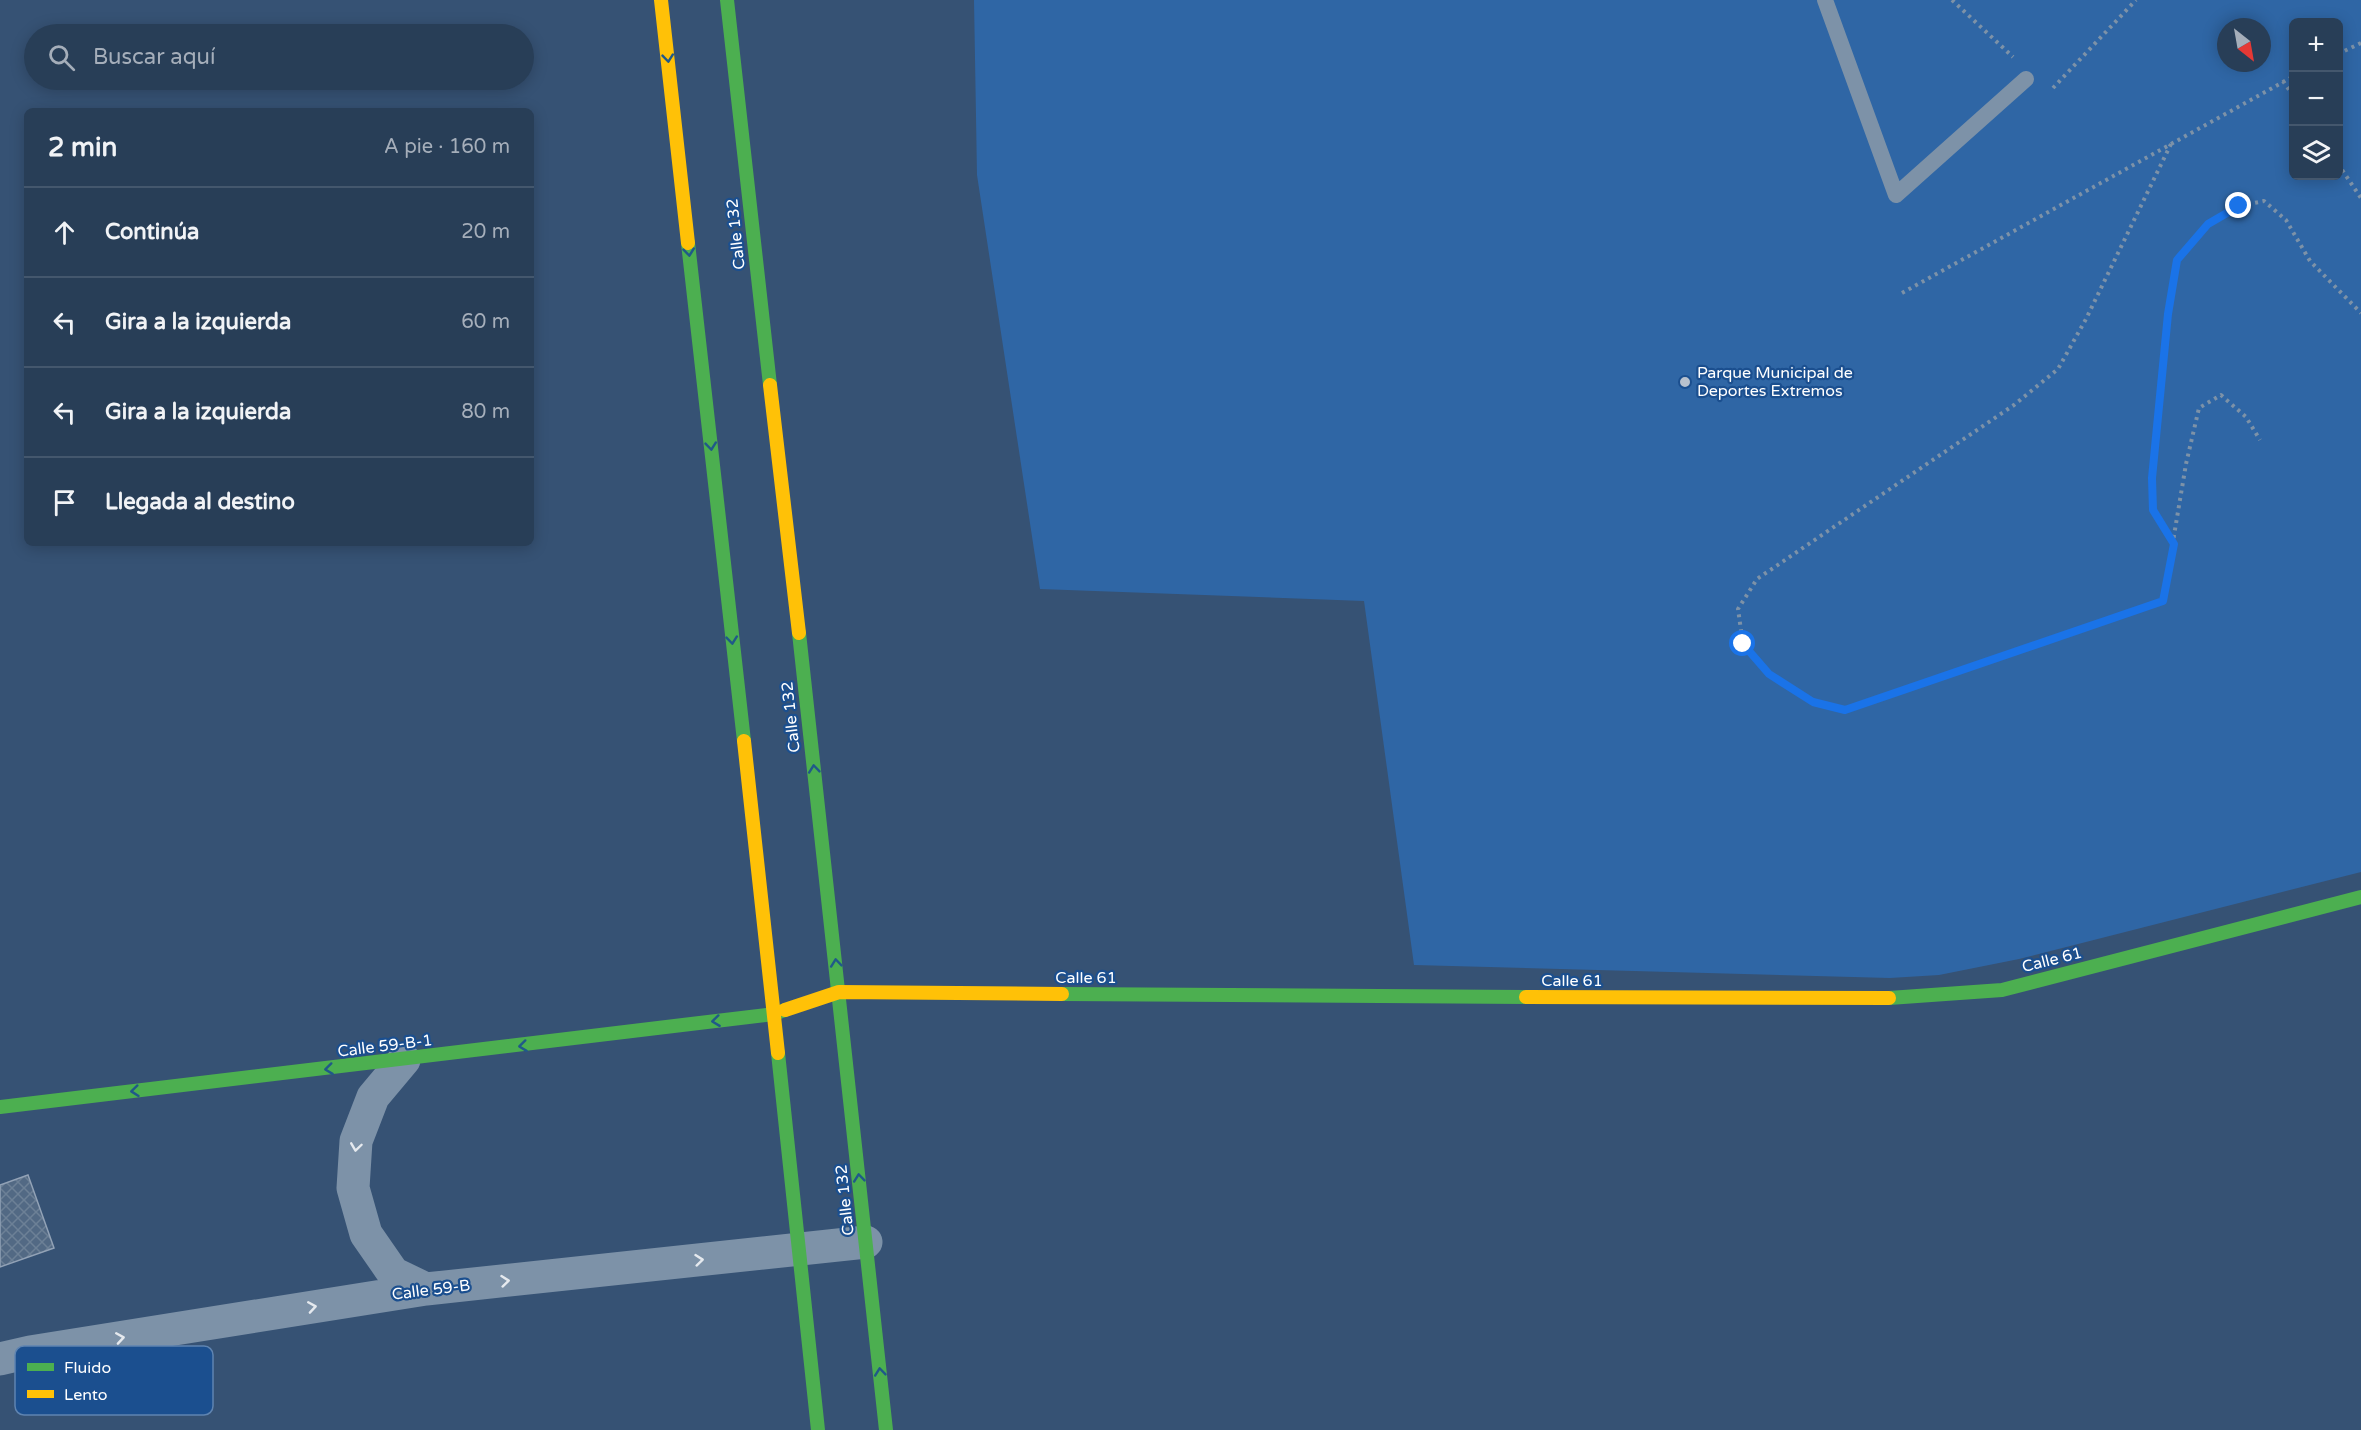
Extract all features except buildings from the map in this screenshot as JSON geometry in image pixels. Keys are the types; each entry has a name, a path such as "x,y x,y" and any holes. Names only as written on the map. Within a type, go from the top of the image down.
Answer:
{"street":[{"path":"661,0 818,1430"},
{"name":"Calle 132","path":"727,0 886,1430"},
{"name":"Calle 61","path":"774,1014 839,992 1871,999 2002,990 2361,897"},
{"name":"Calle 59-B-1","path":"0,1107 774,1014"},
{"path":"404,1060 373,1097 356,1141 353,1188 366,1234 393,1273 426,1289"},
{"name":"Calle 59-B","path":"68,1346 426,1289 866,1242"},
{"name":"Calle 59-B","path":"0,1359 15,1356"}],"lane":[{"path":"1825,0 1896,195 2026,79"}],"path":[{"path":"1952,0 2017,61"},
{"path":"2050,92 2136,0"},
{"path":"2343,52 2361,43"},
{"path":"1902,293 2289,78"},
{"path":"2283,81 2289,90"},
{"path":"2170,144 2086,318 2058,369 2014,405 1756,579 1738,609 1743,644 1769,674 1813,702 1845,710 2163,601 2186,464 2199,408 2221,395 2246,417 2260,440"},
{"path":"2343,171 2361,198"},
{"path":"2174,544 2153,510 2152,478 2168,314 2177,260 2208,224 2239,206 2264,201 2286,220 2310,261 2361,313"}],"shaded area":[{"name":"Parque Municipal de Deportes Extremos","path":"974,0 2361,0 2361,872 2019,959 1939,975 1890,978 1414,965 1364,601 1040,589 977,175"}],"traffic: fast":[{"path":"727,0 770,385"},
{"path":"688,243 744,741"},
{"path":"799,633 886,1430"},
{"path":"1889,998 2002,990 2361,897"},
{"path":"1062,994 1526,997"},
{"path":"0,1107 774,1014 785,1010"},
{"path":"778,1053 818,1430"}],"traffic: slow":[{"path":"661,0 688,243"},
{"path":"770,385 799,633"},
{"path":"744,741 778,1053"},
{"path":"785,1010 839,992 1062,994"},
{"path":"1526,997 1889,998"}],"place":[{"name":"Parque Municipal de Deportes Extremos","path":"1685,382"}],"route":[{"path":"1743,644 1769,674 1813,702 1845,710 2163,601 2174,544 2153,510 2152,478 2168,314 2177,260 2208,224 2239,206"}]}
